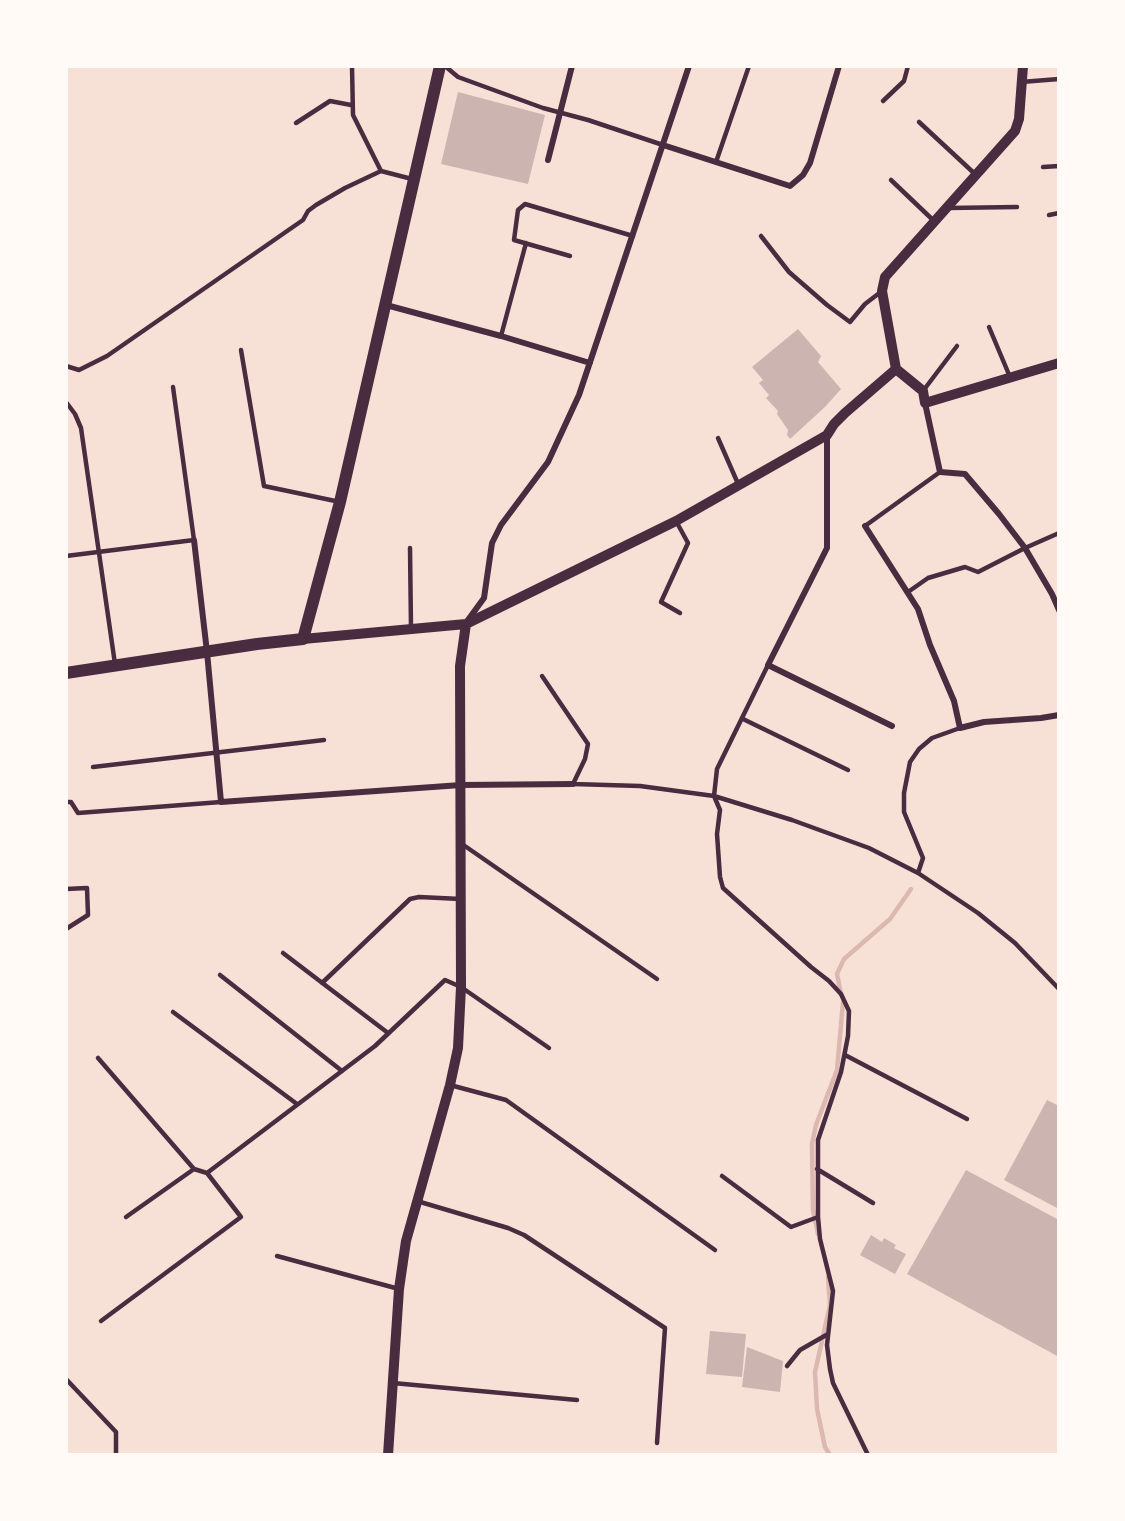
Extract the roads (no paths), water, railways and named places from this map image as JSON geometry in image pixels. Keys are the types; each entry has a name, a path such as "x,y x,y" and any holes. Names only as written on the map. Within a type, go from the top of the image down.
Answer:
{"main road":[{"path":"66,673 303,639 340,502 440,66"}],"street":[{"path":"548,160 572,66"},
{"path":"388,1455 399,1289 406,1241 450,1085 458,1048 461,987 460,666 466,624 484,598 492,543 501,525 548,462 569,420 689,66"},
{"path":"663,145 790,186 803,175 810,163 839,66"},
{"path":"1023,66 1018,119 1014,131 885,277 882,291 896,369 923,391 940,472 964,474 999,514 1025,548 1059,610"},
{"path":"386,305 590,363"},
{"path":"925,403 1059,363"},
{"path":"303,639 466,624 676,521 827,435 845,413 896,369"},
{"path":"827,435 827,549 768,666 892,726"},
{"path":"865,526 908,592 923,620 930,645 954,701 960,728 984,722 1059,715"},
{"path":"194,540 221,802 460,785 573,784"}],"lane":[{"path":"352,66 353,115 381,171"},
{"path":"445,66 458,77 663,145"},
{"path":"716,162 749,66"},
{"path":"883,101 904,81 908,66"},
{"path":"1022,82 1059,80"},
{"path":"296,123 330,101 351,105"},
{"path":"919,122 975,174"},
{"path":"1043,167 1059,166"},
{"path":"66,366 79,370 106,356 303,220 316,205 366,178 381,171 414,179"},
{"path":"891,180 934,221"},
{"path":"570,256 514,240 518,210 525,204 633,236"},
{"path":"945,208 1017,207"},
{"path":"1049,215 1059,213"},
{"path":"761,236 789,272 826,305 850,322 865,304 882,291"},
{"path":"501,336 526,243"},
{"path":"989,327 1010,378"},
{"path":"923,391 957,346"},
{"path":"241,350 264,486 340,502"},
{"path":"66,556 194,540 174,387"},
{"path":"66,402 81,428 115,667"},
{"path":"718,438 740,486"},
{"path":"865,526 940,472"},
{"path":"676,521 688,543 661,602 680,613"},
{"path":"908,592 928,578 965,567 978,572 1059,533"},
{"path":"410,548 411,628"},
{"path":"768,666 717,769 714,796 720,810 717,834 723,888 841,994 849,1011 845,1055 835,1093 818,1140 818,1217 820,1239 833,1291 827,1357 834,1383 868,1455"},
{"path":"542,676 588,744 585,759 573,784 640,786 714,796 869,848 918,873 978,913 1015,943 1059,989"},
{"path":"742,719 848,770"},
{"path":"918,873 922,858 904,812 904,793 910,762 919,749 932,738 960,728"},
{"path":"93,767 324,740"},
{"path":"66,802 71,802 78,813 221,802"},
{"path":"460,842 657,979"},
{"path":"66,889 87,888 88,915 66,929"},
{"path":"322,982 410,900 419,897 461,898"},
{"path":"283,953 388,1033"},
{"path":"220,975 342,1071"},
{"path":"207,1173 375,1046 445,980 461,987 549,1048"},
{"path":"173,1012 297,1104"},
{"path":"845,1055 967,1119"},
{"path":"98,1058 194,1169 207,1173 241,1217 101,1321"},
{"path":"450,1085 506,1100 714,1250"},
{"path":"126,1217 194,1169"},
{"path":"817,1169 873,1203"},
{"path":"722,1176 791,1227 818,1217"},
{"path":"417,1201 524,1234 664,1328 657,1443"},
{"path":"277,1256 399,1289"},
{"path":"787,1366 800,1350 828,1334"},
{"path":"66,1380 116,1432 116,1455"},
{"path":"393,1383 577,1400"}],"waterway":[{"path":"841,994 837,974 844,959 890,919 911,889"},
{"path":"818,1234 813,1210 812,1144 816,1125 837,1070 843,1002"},
{"path":"828,1277 830,1305 815,1372 817,1409 825,1447 830,1455"}]}
